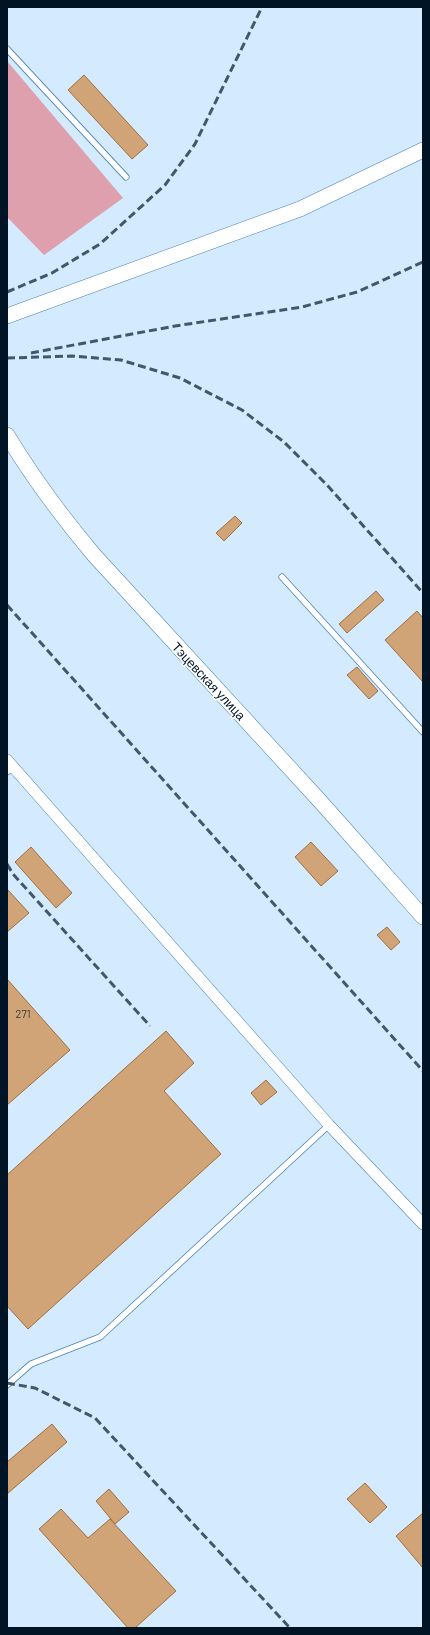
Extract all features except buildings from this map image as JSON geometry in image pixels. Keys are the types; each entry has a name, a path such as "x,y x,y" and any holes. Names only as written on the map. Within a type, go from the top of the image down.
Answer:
{"street":[{"path":"7,316 300,209 423,150"},
{"name":"Тэцевская улица","path":"7,435 36,481 94,556 319,800 423,917"},
{"path":"9,766 329,1125 423,1224"}],"lane":[{"path":"7,49 126,177"},
{"path":"282,577 423,732"},
{"path":"7,1385 32,1364 100,1337 329,1125"}],"shaded area":[{"path":"7,61 123,198 44,255 7,217"}],"railway":[{"path":"7,292 52,273 100,244 165,185 195,144 262,7"},
{"path":"31,353 175,326 302,307 357,292 423,262"},
{"path":"7,358 72,356 121,360 180,378 242,410 284,442 327,485 423,593"},
{"path":"7,605 423,1071"},
{"path":"7,864 13,874 150,1026"},
{"path":"7,1383 35,1388 95,1418 290,1628"}]}
